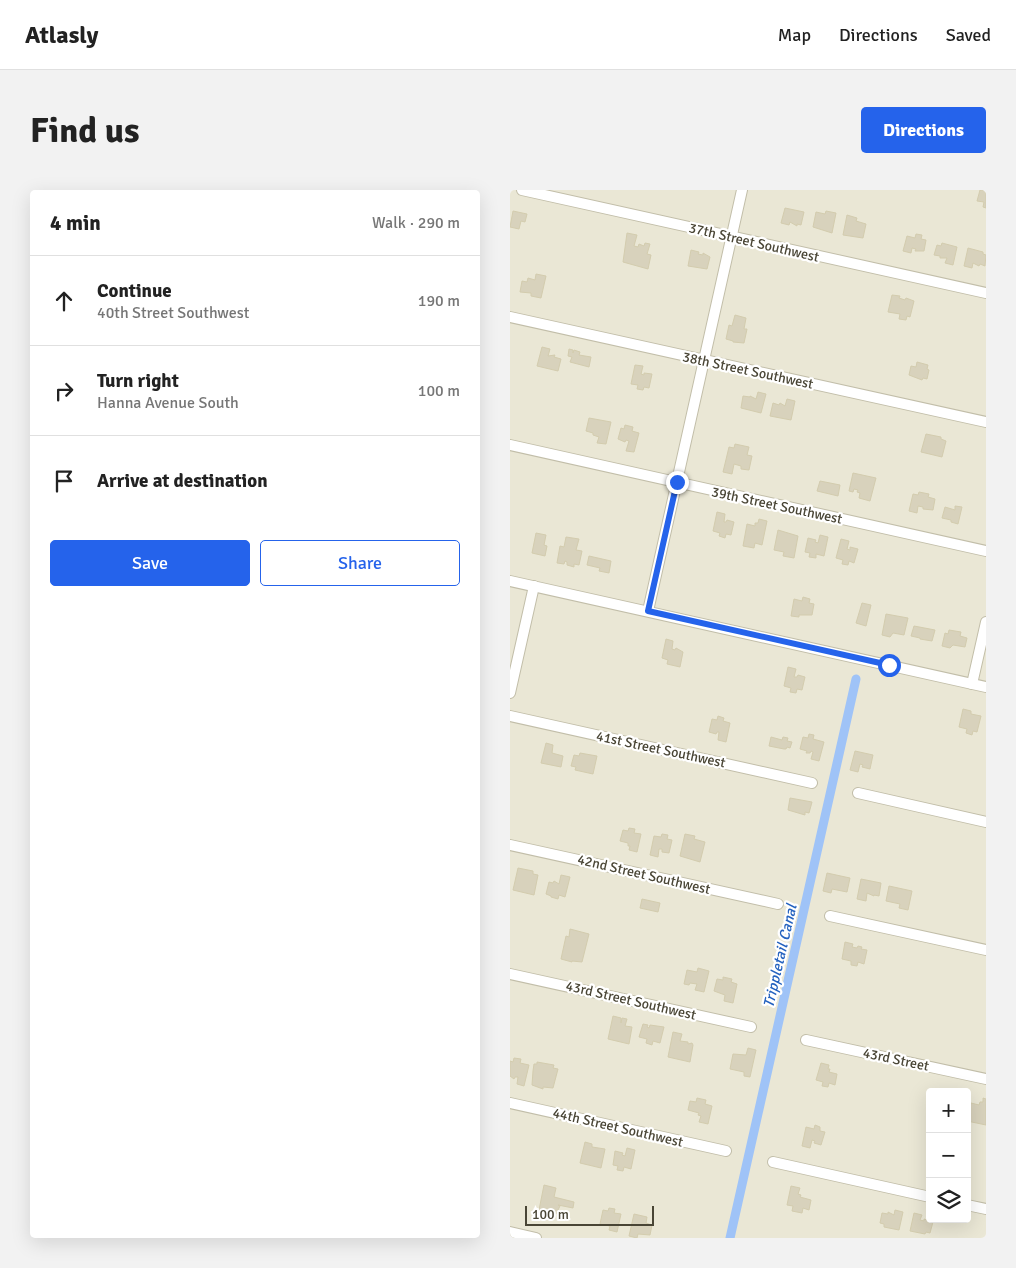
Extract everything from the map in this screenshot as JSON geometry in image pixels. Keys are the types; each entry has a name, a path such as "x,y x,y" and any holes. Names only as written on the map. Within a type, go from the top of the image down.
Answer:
{"street":[{"name":"37th Street Southwest","path":"522,190 986,294"},
{"path":"648,611 742,190"},
{"name":"38th Street Southwest","path":"510,317 986,422"},
{"name":"39th Street Southwest","path":"510,446 986,551"},
{"path":"510,581 986,687"},
{"path":"510,693 534,586"},
{"path":"972,684 986,622"},
{"name":"41st Street Southwest","path":"510,716 812,783"},
{"path":"858,793 986,822"},
{"name":"42nd Street Southwest","path":"510,845 778,904"},
{"path":"830,916 986,950"},
{"name":"43rd Street Southwest","path":"510,974 751,1027"},
{"name":"43rd Street","path":"806,1040 986,1080"},
{"name":"44th Street Southwest","path":"510,1102 726,1151"},
{"path":"772,1162 926,1195"},
{"path":"971,1206 986,1209"},
{"path":"510,1232 536,1238"}],"shaded area":[{"path":"510,190 986,190 986,1238 510,1238"}],"building":[{"path":"980,190 986,190 986,208 983,207 984,202 977,201"},
{"path":"785,208 804,212 801,225 797,224 797,226 790,222 789,225 781,223"},
{"path":"513,211 527,214 525,222 521,221 519,229 510,227"},
{"path":"826,211 836,213 832,233 813,227 816,212 825,214"},
{"path":"847,215 857,218 856,221 866,224 863,238 843,235"},
{"path":"627,233 637,235 634,246 638,247 639,244 644,246 645,243 650,244 647,254 651,255 648,269 623,262"},
{"path":"916,234 922,235 921,239 926,240 924,251 915,251 916,249 912,248 911,253 903,251 907,236 915,238"},
{"path":"942,243 957,247 953,265 945,263 947,258 940,258 940,256 934,255 937,245 941,246"},
{"path":"968,248 983,252 986,255 985,266 973,263 972,268 964,266"},
{"path":"691,250 710,257 707,269 688,266"},
{"path":"536,274 546,276 541,298 531,296 531,293 520,292 522,281 527,282 528,278 535,280"},
{"path":"892,295 914,301 910,317 907,316 906,320 899,319 900,314 888,312"},
{"path":"735,315 746,318 744,329 747,329 744,343 726,339 729,325 732,326"},
{"path":"542,347 550,349 548,356 555,355 554,357 561,359 558,371 537,366"},
{"path":"569,349 573,350 573,353 574,350 580,352 579,355 591,357 589,367 570,362 572,357 568,356"},
{"path":"917,362 928,365 927,379 923,378 922,380 909,375 911,366 916,367"},
{"path":"635,365 643,366 641,374 652,374 649,388 637,389 638,385 631,384"},
{"path":"758,392 766,394 761,413 741,408 743,396 750,396 756,399"},
{"path":"787,399 795,401 791,420 770,416 773,403 779,405 780,403 785,406"},
{"path":"589,418 611,422 606,444 597,443 599,437 586,431"},
{"path":"625,425 633,427 632,431 639,433 634,452 626,451 629,441 626,440 625,442 618,439 621,428 624,429"},
{"path":"926,434 941,437 941,439 946,441 942,457 921,452"},
{"path":"735,444 749,447 747,455 752,456 749,470 741,469 741,466 734,464 732,474 723,472 729,447 734,448"},
{"path":"853,473 876,478 870,501 859,498 860,493 857,492 858,490 849,491"},
{"path":"820,481 840,485 838,496 817,491"},
{"path":"919,492 929,494 928,497 935,499 933,510 923,509 923,507 918,506 917,513 909,511 913,494 918,495"},
{"path":"955,506 962,507 958,524 942,518 945,507 955,510"},
{"path":"717,512 725,514 724,522 727,520 734,522 731,535 726,534 725,538 719,536 720,533 713,531"},
{"path":"759,519 767,521 762,545 755,543 754,548 743,546 747,524 755,526"},
{"path":"778,530 798,536 794,558 783,556 784,552 774,550"},
{"path":"536,533 546,535 544,545 547,546 545,556 532,553"},
{"path":"820,535 828,537 824,556 816,554 816,558 809,557 810,553 805,552 808,538 816,540 815,542 818,543"},
{"path":"566,537 579,539 576,550 582,551 579,565 574,564 574,567 567,565 565,561 564,564 557,563 560,546 564,547"},
{"path":"841,539 849,541 847,549 850,550 850,547 858,549 854,563 849,561 848,565 842,564 843,560 836,558"},
{"path":"589,556 611,561 609,573 599,571 600,568 587,565"},
{"path":"803,597 810,599 809,603 814,604 812,615 791,616 794,599 802,601"},
{"path":"862,603 871,605 866,626 856,623"},
{"path":"886,614 908,618 904,635 893,633 890,637 882,635"},
{"path":"914,626 935,630 932,641 911,636"},
{"path":"949,630 961,632 960,636 967,638 965,647 953,645 950,648 942,646 945,633 948,634"},
{"path":"666,639 673,641 672,649 675,650 676,648 683,652 680,667 667,664 668,660 662,658"},
{"path":"788,667 796,669 794,677 798,675 805,677 802,690 797,689 796,693 790,692 791,688 784,686"},
{"path":"963,709 971,711 971,714 981,716 977,732 973,731 972,735 966,733 967,729 959,727"},
{"path":"718,716 724,718 723,721 730,723 726,742 718,740 719,732 716,734 709,732 712,719 717,720"},
{"path":"809,734 814,735 813,739 824,742 819,761 811,759 813,752 806,753 807,751 800,749 803,737 808,738"},
{"path":"771,737 782,740 783,737 788,738 787,741 792,742 790,748 784,749 769,746"},
{"path":"546,743 553,745 552,753 563,756 561,767 541,763"},
{"path":"855,751 873,755 870,769 862,767 863,765 860,764 858,772 850,770"},
{"path":"580,753 597,756 593,774 575,770 576,767 571,766 574,755 579,756"},
{"path":"790,798 812,802 809,813 805,812 805,815 788,810"},
{"path":"629,828 635,829 634,833 641,834 637,852 629,850 630,846 628,846 628,843 620,841 623,830 628,831"},
{"path":"662,834 668,835 667,839 672,840 669,853 662,852 662,849 659,849 658,857 650,855 654,836 661,837"},
{"path":"685,834 695,836 694,839 705,842 700,862 680,856"},
{"path":"518,868 533,871 533,874 538,875 534,895 513,890"},
{"path":"827,873 850,878 847,892 832,889 831,893 823,891"},
{"path":"561,875 570,877 565,897 559,895 558,899 546,894 549,882 553,883 554,881 559,884"},
{"path":"861,879 881,883 879,896 867,893 866,901 857,899"},
{"path":"889,886 912,891 908,910 899,908 900,904 886,901"},
{"path":"642,899 660,903 658,912 640,908"},
{"path":"570,929 589,934 582,962 561,959 566,936 569,937"},
{"path":"845,942 853,944 852,947 857,948 858,946 862,947 861,949 867,950 864,964 858,962 857,966 851,965 851,961 842,959"},
{"path":"698,968 709,971 704,992 695,990 697,984 684,984 687,970 697,972"},
{"path":"723,977 732,979 731,982 737,984 733,1003 724,1001 725,995 714,991 717,979 723,980"},
{"path":"613,1016 621,1018 621,1023 622,1018 627,1019 625,1026 632,1027 629,1044 608,1039"},
{"path":"643,1024 648,1025 647,1027 649,1028 650,1025 664,1027 660,1043 653,1041 652,1045 646,1043 647,1039 639,1037"},
{"path":"673,1032 682,1034 680,1041 688,1042 688,1044 692,1043 690,1062 668,1057"},
{"path":"748,1048 756,1050 750,1077 744,1076 744,1072 730,1069 733,1054 746,1055"},
{"path":"514,1058 521,1059 520,1063 529,1065 524,1086 517,1084 518,1077 514,1079 510,1076 510,1061 513,1062"},
{"path":"537,1062 554,1065 553,1068 558,1069 553,1088 543,1087 543,1089 532,1085 534,1064 537,1064"},
{"path":"821,1063 829,1065 829,1072 837,1074 835,1085 829,1083 828,1087 822,1086 823,1082 816,1080"},
{"path":"697,1098 706,1100 705,1104 712,1106 708,1124 699,1122 701,1116 698,1115 699,1113 688,1110 690,1101 696,1102"},
{"path":"983,1098 986,1099 986,1125 971,1122 971,1103 979,1105 980,1102 983,1102"},
{"path":"815,1125 820,1127 820,1131 825,1132 821,1145 814,1143 815,1141 812,1140 810,1148 802,1146 806,1127 814,1129"},
{"path":"585,1142 592,1144 592,1147 605,1149 601,1168 580,1163"},
{"path":"627,1148 635,1150 631,1169 624,1167 623,1171 617,1170 618,1166 613,1165 615,1151 623,1153 622,1155 625,1156"},
{"path":"544,1185 556,1188 554,1197 574,1202 573,1208 558,1205 560,1206 556,1214 545,1213 546,1211 539,1210"},
{"path":"791,1186 800,1188 798,1194 801,1195 800,1197 811,1200 809,1210 803,1208 802,1213 792,1211 793,1206 787,1205"},
{"path":"609,1208 615,1209 614,1213 621,1214 617,1232 609,1230 610,1226 600,1224 603,1210 608,1211"},
{"path":"895,1210 903,1212 899,1230 884,1227 884,1224 880,1223 882,1213 888,1214 888,1212 894,1215"},
{"path":"914,1213 922,1215 920,1220 924,1221 924,1219 926,1223 933,1223 930,1233 910,1231"},
{"path":"634,1214 647,1217 646,1223 652,1225 650,1235 638,1234 637,1238 629,1236"}],"waterway":[{"name":"Trippletail Canal","path":"730,1238 856,679"}],"route":[{"path":"677,482 648,611 889,665"}]}
